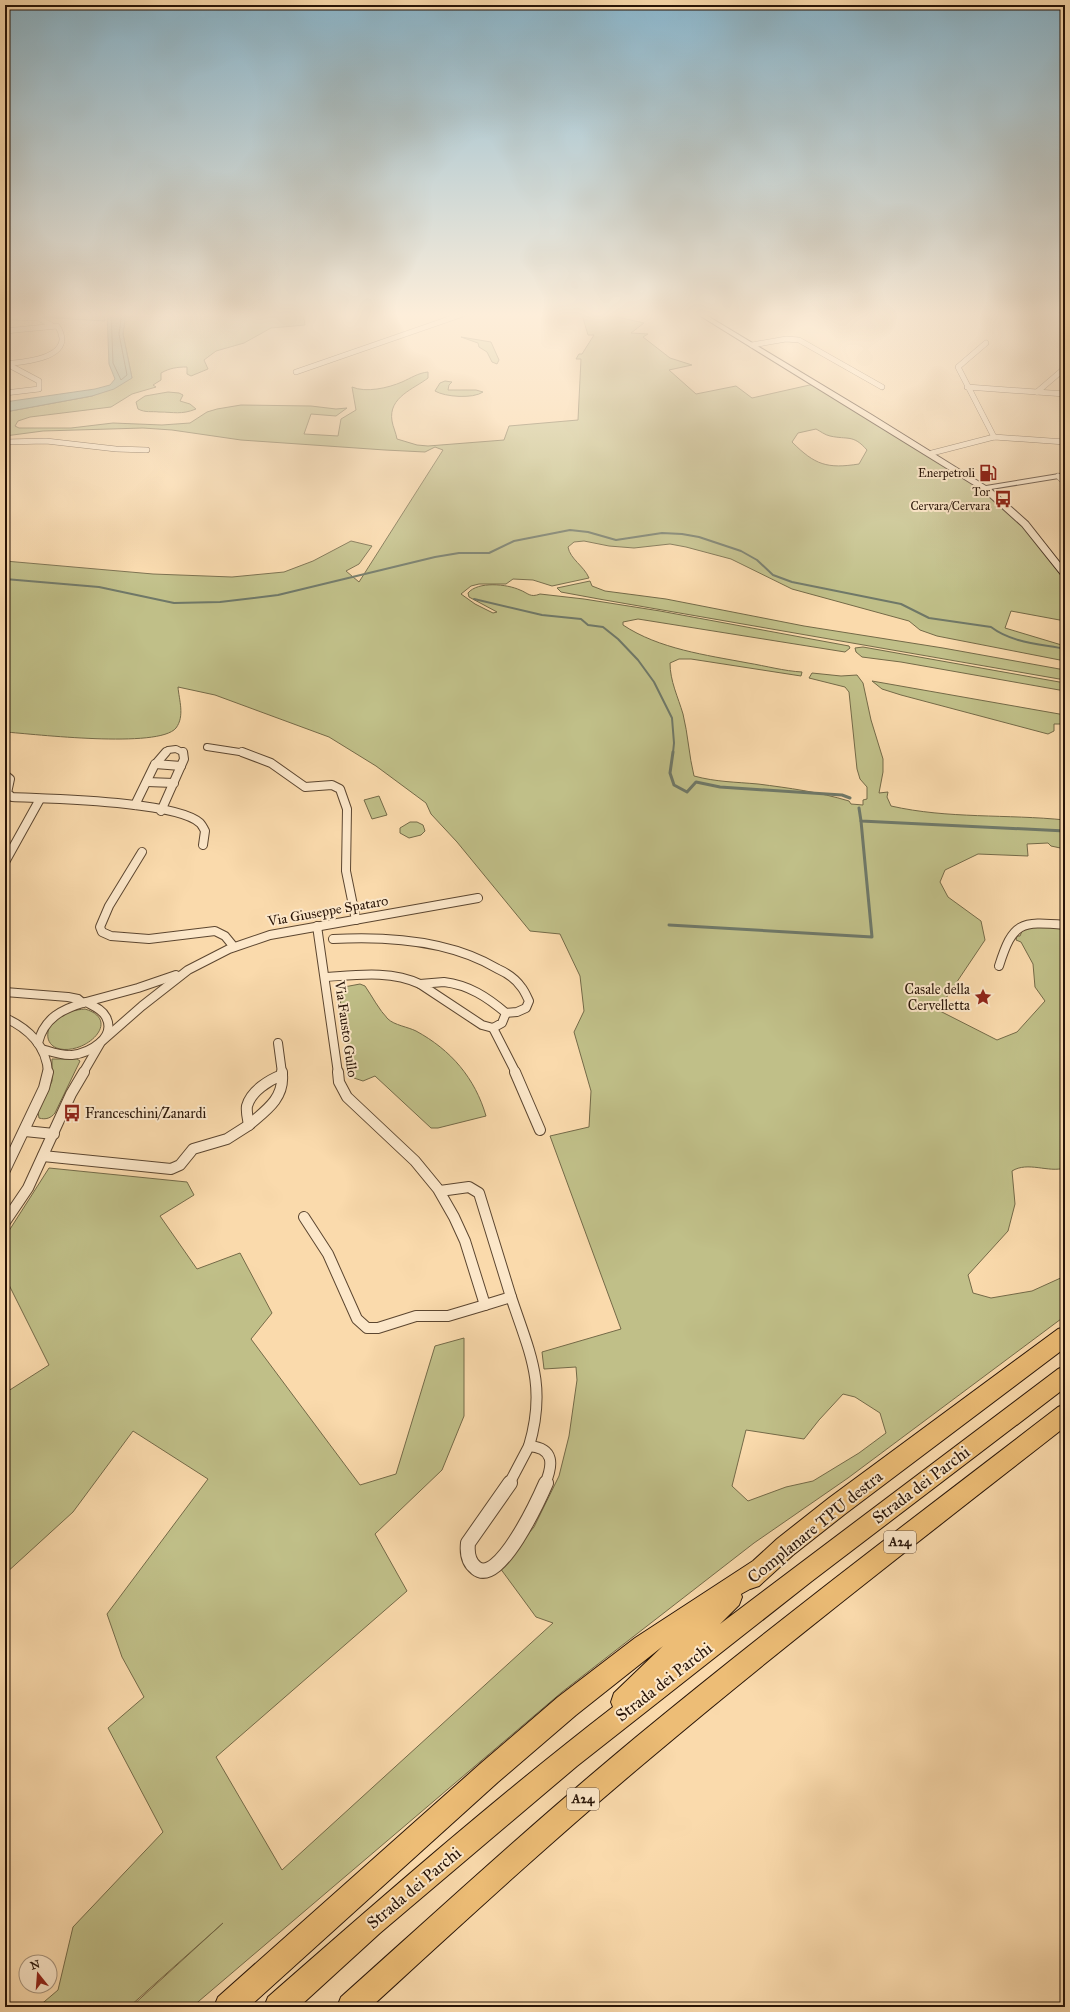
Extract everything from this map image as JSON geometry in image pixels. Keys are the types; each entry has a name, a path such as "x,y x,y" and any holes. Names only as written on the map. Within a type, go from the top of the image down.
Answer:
{"highway":[{"name":"Complanare TPU destra","path":"568,1757 758,1570 785,1547 1065,1336"},
{"name":"Strada dei Parchi","path":"278,2007 371,1924 568,1757 804,1574 1065,1376"},
{"name":"A24","path":"351,2007 584,1798 824,1601 1065,1414"},
{"path":"228,2007 489,1773 567,1706 643,1646 758,1570"}],"street":[{"path":"853,406 985,488 1025,524 1065,574"},
{"path":"977,406 994,437"},
{"path":"932,454 994,437 1065,442"},
{"path":"5,442 46,441 116,449 147,450"},
{"path":"985,488 1061,476 1065,484"},
{"path":"207,747 233,750 267,761 307,787 334,785 341,790 347,807 348,822 346,871 356,920"},
{"path":"135,805 155,764 162,754 176,749 181,750 185,754 161,811"},
{"path":"155,764 181,766"},
{"path":"5,775 10,779 7,793 10,796 135,805 186,816 200,823 205,833 203,845"},
{"path":"147,782 174,783"},
{"path":"5,862 40,799"},
{"path":"142,852 109,906 100,926 104,934 111,936 149,939 215,931 225,936 234,947"},
{"name":"Via Giuseppe Spataro","path":"84,1002 147,985 188,970 234,947 270,935 478,898"},
{"path":"999,966 1007,940 1018,926 1036,924 1065,925"},
{"name":"Via Fausto Gullo","path":"317,926 341,1089 347,1098 415,1161 440,1191 461,1233 485,1305"},
{"path":"333,939 376,938 408,941 450,950 488,964 516,980 527,995 529,1003 526,1008 517,1012 506,1013 485,997 462,984 445,981 419,984"},
{"name":"Via Giuseppe Spataro","path":"101,1042 142,1006 188,970"},
{"path":"324,977 354,975 406,979 419,984 476,1022 493,1028 516,1073 540,1130"},
{"path":"5,992 73,998 99,1009 108,1018 109,1026 74,1089 54,1134 23,1196 5,1222"},
{"path":"40,1046 40,1031 48,1020 61,1011 84,1002"},
{"path":"493,1028 502,1023 506,1013"},
{"path":"5,1018 22,1026 40,1046 48,1064 47,1078 25,1131 5,1170"},
{"path":"40,1046 55,1053 72,1055 87,1050 101,1042"},
{"path":"43,1156 163,1170 176,1168 190,1152 196,1148 227,1139 249,1125 280,1096 283,1087 278,1043"},
{"path":"249,1125 247,1111 250,1099 270,1080 282,1075"},
{"path":"25,1131 54,1134"},
{"path":"440,1191 469,1187 479,1193 532,1362 539,1392 538,1417 529,1446 506,1490 468,1542 467,1553 469,1561 480,1570 490,1570 498,1564 525,1524 550,1471 548,1454 538,1447 529,1446"},
{"path":"304,1217 328,1254 357,1319 366,1328 378,1328 416,1316 448,1316 511,1297"}],"shaded area":[{"path":"38,406 113,406 30,417 18,421 15,426 19,428 71,428 113,423 162,425 190,423 207,412 236,406 311,406 336,409 347,408 336,416 311,414 304,434 338,436 341,419 356,410 355,406 394,406 392,421 397,439 417,445 428,446 504,440 509,426 578,420 579,406 849,406 981,488 1024,527 1065,578 1065,621 1011,611 1005,628 1065,646 1065,661 937,636 920,630 909,621 792,589 731,559 670,544 634,548 609,546 584,541 574,542 568,547 569,551 589,578 552,586 533,580 513,579 506,584 479,584 471,586 461,594 475,604 493,613 497,612 469,597 468,593 473,589 485,585 508,586 529,595 540,594 584,599 660,611 849,646 850,648 845,652 638,619 623,622 623,625 652,640 683,650 782,670 802,672 801,676 691,659 679,659 670,663 673,683 685,722 694,776 718,781 758,784 804,791 849,801 851,804 863,805 863,800 867,799 867,787 860,779 857,769 849,692 845,687 809,678 812,673 841,676 857,675 863,683 871,720 883,759 883,772 879,793 888,792 887,797 891,806 956,815 1065,820 1065,849 1051,846 1048,843 1027,844 1028,856 978,854 945,870 940,882 948,897 981,921 985,940 938,1010 997,1040 1017,1032 1045,1001 1035,987 1033,964 1021,942 1016,940 1017,936 1020,936 1023,929 1035,925 1065,927 1065,1168 1052,1169 1025,1167 1012,1171 1015,1204 1008,1231 968,1275 973,1293 991,1298 1032,1291 1065,1276 1065,1316 848,1478 754,1543 562,1692 192,2007 131,2007 223,1923 129,2007 38,2007 53,1994 58,1994 73,1927 163,1832 108,1728 144,1697 122,1657 107,1614 208,1479 133,1431 73,1512 5,1574 5,1393 49,1365 5,1277 5,1237 49,1168 187,1182 194,1195 160,1216 197,1269 240,1253 272,1313 251,1339 360,1485 396,1474 435,1346 464,1338 464,1416 442,1470 375,1534 407,1591 216,1757 282,1870 553,1623 536,1617 500,1568 534,1527 559,1476 569,1436 577,1380 576,1367 544,1369 542,1352 621,1329 550,1136 589,1127 591,1091 574,1032 584,1011 580,976 560,934 530,931 457,842 431,814 426,803 376,766 329,737 215,695 178,687 181,708 179,723 176,728 165,734 146,738 95,739 5,732 5,561 153,574 232,577 284,572 313,561 351,541 372,546 359,564 346,571 359,582 443,450 435,447 425,452 241,440 172,430 143,428 43,431 5,436 5,412","holes":["816,429 828,435 850,438 862,445 867,450 859,464 838,466 822,464 808,456 792,442 798,433","843,1394 855,1397 880,1413 886,1433 859,1453 813,1481 786,1487 748,1501 732,1486 746,1430 804,1439"]},
{"path":"137,406 192,406 196,409 178,413 138,409"},
{"path":"590,581 592,586 605,591 666,599 804,626 943,648 1065,670 1065,680 599,599 561,592 557,588"},
{"path":"863,647 1065,683 1065,691 901,662 862,657 856,652 855,648"},
{"path":"872,681 1065,715 1065,724 1054,724 1054,731 1048,734 901,695 882,689"},
{"path":"379,796 387,815 372,819 364,800"},
{"path":"410,822 417,822 423,825 425,831 421,835 409,838 400,833 400,828"},
{"path":"360,984 365,986 388,1019 416,1031 451,1056 468,1077 475,1089 486,1116 438,1128 431,1128 375,1076 363,1081 354,1078 339,994 344,987"},
{"path":"85,1009 96,1014 100,1021 100,1028 96,1035 90,1041 70,1049 60,1049 54,1047 48,1039 48,1034 54,1020 64,1013"},
{"path":"52,1059 77,1059 80,1061 55,1113 48,1118 42,1119 39,1118 38,1112 52,1081"}],"water":[{"path":"5,406 38,406 5,412"}],"waterway":[{"path":"5,579 99,587 174,603 220,602 278,595 435,557 459,553 489,553 514,541 570,530 588,532 616,540 662,533 682,534 699,537 741,551 757,560 773,575 792,582 901,604 929,618 991,627 1017,640 1065,649"},
{"path":"474,599 542,615 581,619 588,625 603,627 618,639 638,660 654,682 672,718 674,743 673,753"},
{"path":"673,752 670,773 674,785 687,792 696,782 720,787 842,795 850,798"},
{"path":"859,808 861,821"},
{"path":"669,925 872,937 861,821"},
{"path":"861,821 1065,831"}],"place":[{"name":"Enerpetroli","path":"988,473"},
{"name":"Tor Cervara/Cervara","path":"1003,499"},
{"name":"Casale della Cervelletta","path":"983,997"},
{"name":"Franceschini/Zanardi","path":"72,1113"}]}
